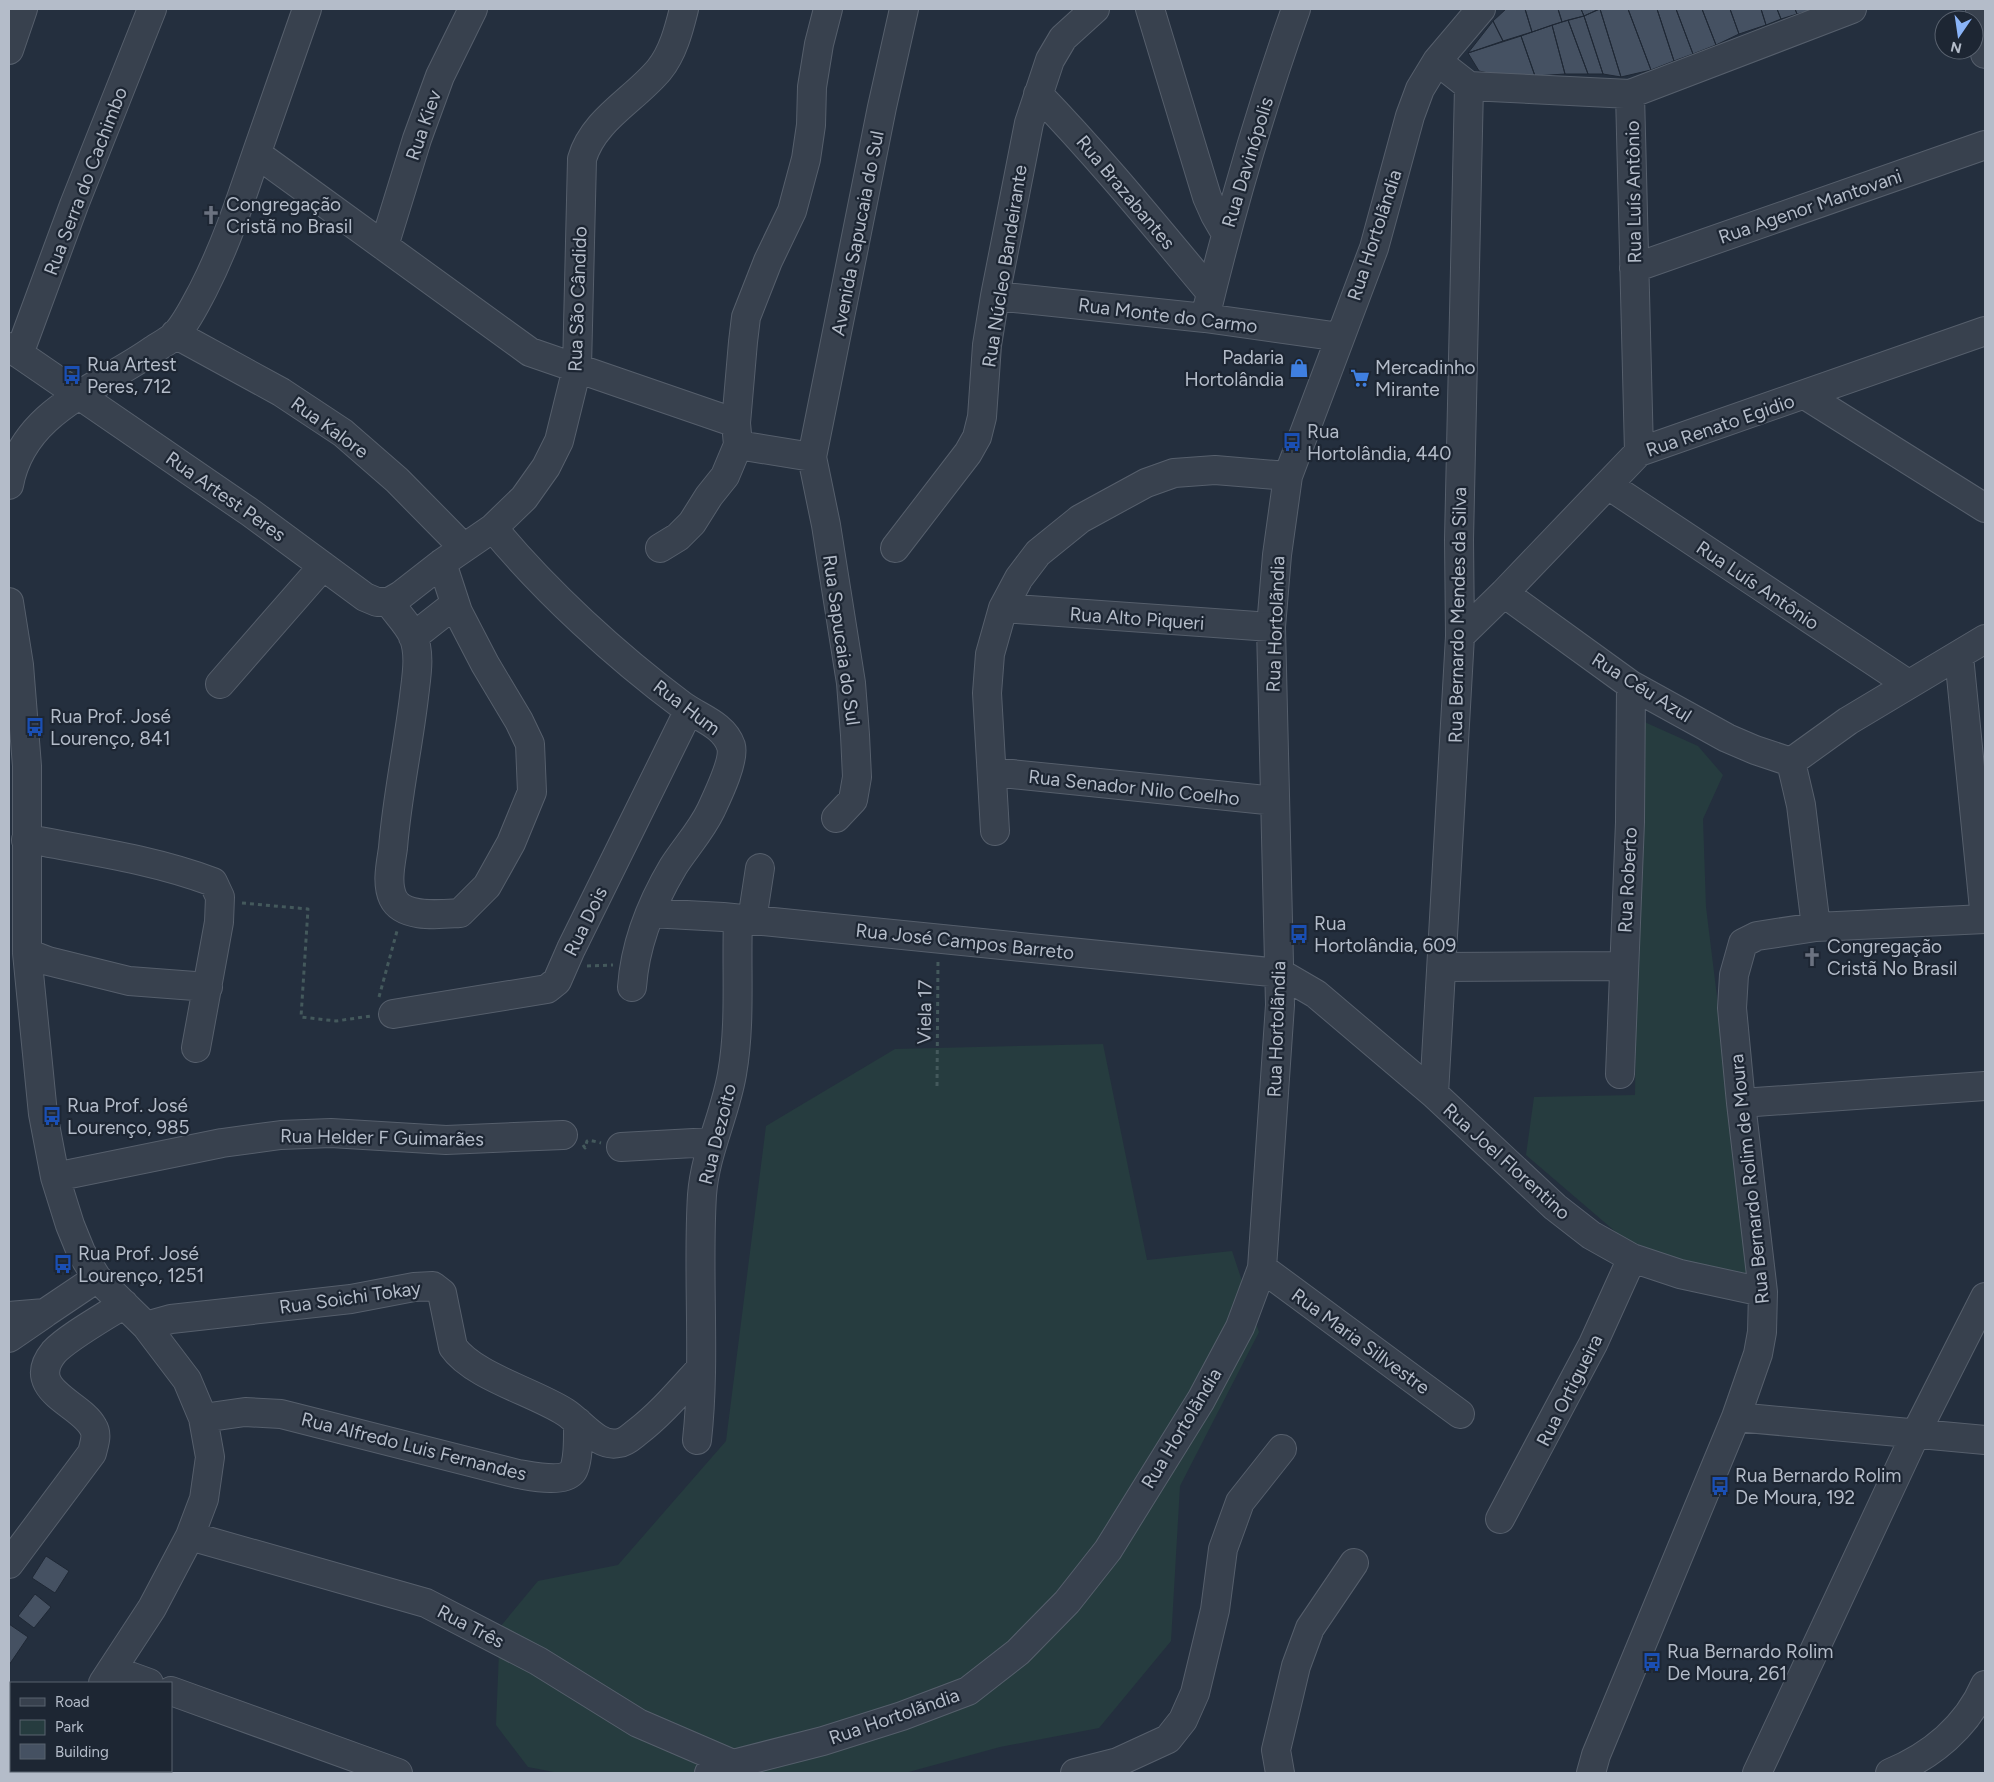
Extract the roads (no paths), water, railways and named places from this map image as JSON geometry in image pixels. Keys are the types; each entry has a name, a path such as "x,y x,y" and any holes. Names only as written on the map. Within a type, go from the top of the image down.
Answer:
{"street":[{"path":"9,50 23,9"},
{"name":"Rua Serra do Cachimbo","path":"14,350 152,9"},
{"path":"9,485 18,454 29,437 47,418 79,395 117,373 176,334 194,306 232,228 307,9"},
{"name":"Rua Kiev","path":"384,246 417,140 440,76 473,9"},
{"name":"Rua São Cândido","path":"442,563 494,528 524,498 546,467 559,441 577,368 582,160 586,146 594,132 643,88 661,68 672,48 684,9"},
{"path":"660,548 678,537 692,523 709,496 726,476 737,434 742,342 746,317 768,261 792,211 804,168 810,125 812,87 819,44 828,9"},
{"name":"Avenida Sapucaia do Sul","path":"812,457 880,116 904,9"},
{"name":"Rua Núcleo Bandeirante","path":"895,548 968,453 977,437 982,417 987,345 995,296 1029,123 1050,60 1063,38 1095,9"},
{"path":"1150,9 1207,197 1226,234"},
{"name":"Rua Davinópolis","path":"1208,306 1226,234 1275,68 1296,9"},
{"name":"Rua Hortolãndia","path":"721,1768 823,1741 902,1716 960,1694 1018,1652 1067,1602 1108,1550 1201,1400 1240,1327 1262,1268 1280,1005 1271,627 1277,555 1288,476 1374,248 1410,116 1420,89 1437,61 1481,9"},
{"path":"1630,94 1852,9"},
{"path":"1980,9 1985,54"},
{"path":"1437,61 1469,86"},
{"name":"Rua Luís Antônio","path":"1469,86 1630,94 1639,452"},
{"name":"Rua Bernardo Mendes da Silva","path":"1434,1094 1460,636 1459,540 1469,86"},
{"name":"Rua Brazabantes","path":"1038,94 1123,187 1208,306"},
{"name":"Rua Agenor Mantovani","path":"1634,268 1985,145"},
{"path":"256,154 530,352 577,368 737,434 812,457"},
{"name":"Rua Monte do Carmo","path":"995,296 1208,306 1340,337"},
{"name":"Rua Renato Egidio","path":"1460,636 1504,593 1639,452 1985,331"},
{"name":"Rua Kalore","path":"176,334 281,392 343,432 397,480 464,547"},
{"name":"Rua Artest Peres","path":"14,350 252,512 365,597 377,602 389,602"},
{"path":"1805,395 1985,508"},
{"name":"Rua Sapucaia do Sul","path":"812,457 826,525 851,683 855,735 857,777 853,800 836,818"},
{"path":"996,831 986,693 990,654 1003,608 1019,578 1038,553 1080,519 1146,483 1174,472 1215,470 1288,476"},
{"name":"Rua Luís Antônio","path":"1608,485 1908,684"},
{"name":"Rua Hum","path":"494,528 512,551 568,606 658,687 689,710 722,730 732,748 728,771 704,823 673,868 650,913 638,946 633,976"},
{"path":"442,563 455,604 485,664 530,744 532,792 512,843 488,886 460,913 412,911 393,898 390,880 396,813 416,679 417,655 413,636 389,602 442,563"},
{"path":"220,684 323,566"},
{"name":"Rua Céu Azul","path":"1504,593 1631,685 1727,738 1791,762"},
{"path":"9,602 14,671 27,766 27,953 43,1114 56,1177 70,1225 82,1252 98,1278 146,1326 187,1380 204,1418 210,1457 204,1499 190,1536 152,1608 108,1677 142,1682"},
{"path":"413,636 455,604"},
{"name":"Rua Alto Piqueri","path":"1003,608 1271,627"},
{"path":"1959,656 1985,919 1816,926 1801,805 1791,762 1848,721 1985,639"},
{"name":"Rua Roberto","path":"1620,1074 1630,822 1631,685"},
{"name":"Rua Dois","path":"382,1009 547,990 557,981 689,710"},
{"name":"Rua Senador Nilo Coelho","path":"992,772 1275,802"},
{"path":"26,840 144,862 189,873 213,882 220,897 219,922 196,1048"},
{"name":"Rua Dezoito","path":"697,1440 702,1402 702,1193 712,1142 724,1108 732,1074 736,1047 745,919 760,868"},
{"name":"Rua José Campos Barreto","path":"650,913 745,919 1280,973"},
{"name":"Rua Bernardo Rolim de Moura","path":"1591,1773 1596,1755 1736,1418 1758,1354 1762,1332 1763,1292 1732,1008 1734,976 1743,943 1757,936 1816,926"},
{"path":"27,953 48,961 129,981 208,987"},
{"path":"1442,967 1623,966"},
{"name":"Rua Joel Florentino","path":"1280,973 1316,994 1434,1094 1555,1207 1591,1235 1632,1258 1680,1274 1763,1292"},
{"path":"1741,1103 1985,1086"},
{"name":"Rua Helder F Guimarães","path":"56,1177 222,1143 281,1135 330,1133 446,1140 563,1136"},
{"path":"621,1147 712,1142"},
{"name":"Rua Ortigueira","path":"1500,1519 1593,1344 1632,1258"},
{"name":"Rua Maria Sillvestre","path":"1262,1268 1460,1414"},
{"path":"9,1338 98,1278"},
{"name":"Rua Soichi Tokay","path":"146,1326 171,1319 352,1299 414,1287 433,1286 442,1293 453,1347 458,1354 481,1370 564,1411 600,1441 612,1444 624,1441 664,1410 701,1368"},
{"path":"1757,1773 1916,1433 1985,1297"},
{"path":"9,1564 92,1453 96,1440 94,1428 88,1419 56,1394 49,1385 46,1374 48,1362 62,1345 124,1304"},
{"path":"9,1316 45,1313"},
{"name":"Rua Alfredo Luis Fernandes","path":"204,1418 245,1412 281,1414 518,1474 556,1478 573,1472 576,1463 578,1422"},
{"path":"1736,1418 1985,1440"},
{"path":"1075,1773 1121,1768 1168,1739 1183,1720 1195,1693 1215,1610 1224,1549 1240,1502 1282,1449"},
{"name":"Rua Três","path":"190,1536 426,1603 538,1661 638,1723 721,1768"},
{"path":"1280,1773 1276,1750 1296,1666 1310,1628 1354,1562"},
{"path":"1890,1773 1914,1763 1943,1743 1979,1700 1985,1685"},
{"path":"172,1691 398,1773"}],"place":[{"name":"Congregação Cristã no Brasil","path":"211,215"},
{"name":"Padaria Hortolândia","path":"1299,368"},
{"name":"Rua Artest Peres, 712","path":"72,375"},
{"name":"Mercadinho Mirante","path":"1360,378"},
{"name":"Rua Hortolândia, 440","path":"1292,442"},
{"name":"Rua Prof. José Lourenço, 841","path":"35,727"},
{"name":"Rua Hortolândia, 609","path":"1299,934"},
{"name":"Congregação Cristã No Brasil","path":"1812,957"},
{"name":"Rua Prof. José Lourenço, 985","path":"52,1116"},
{"name":"Rua Prof. José Lourenço, 1251","path":"63,1264"},
{"name":"Rua Bernardo Rolim De Moura, 192","path":"1720,1486"},
{"name":"Rua Bernardo Rolim De Moura, 261","path":"1652,1662"}]}
